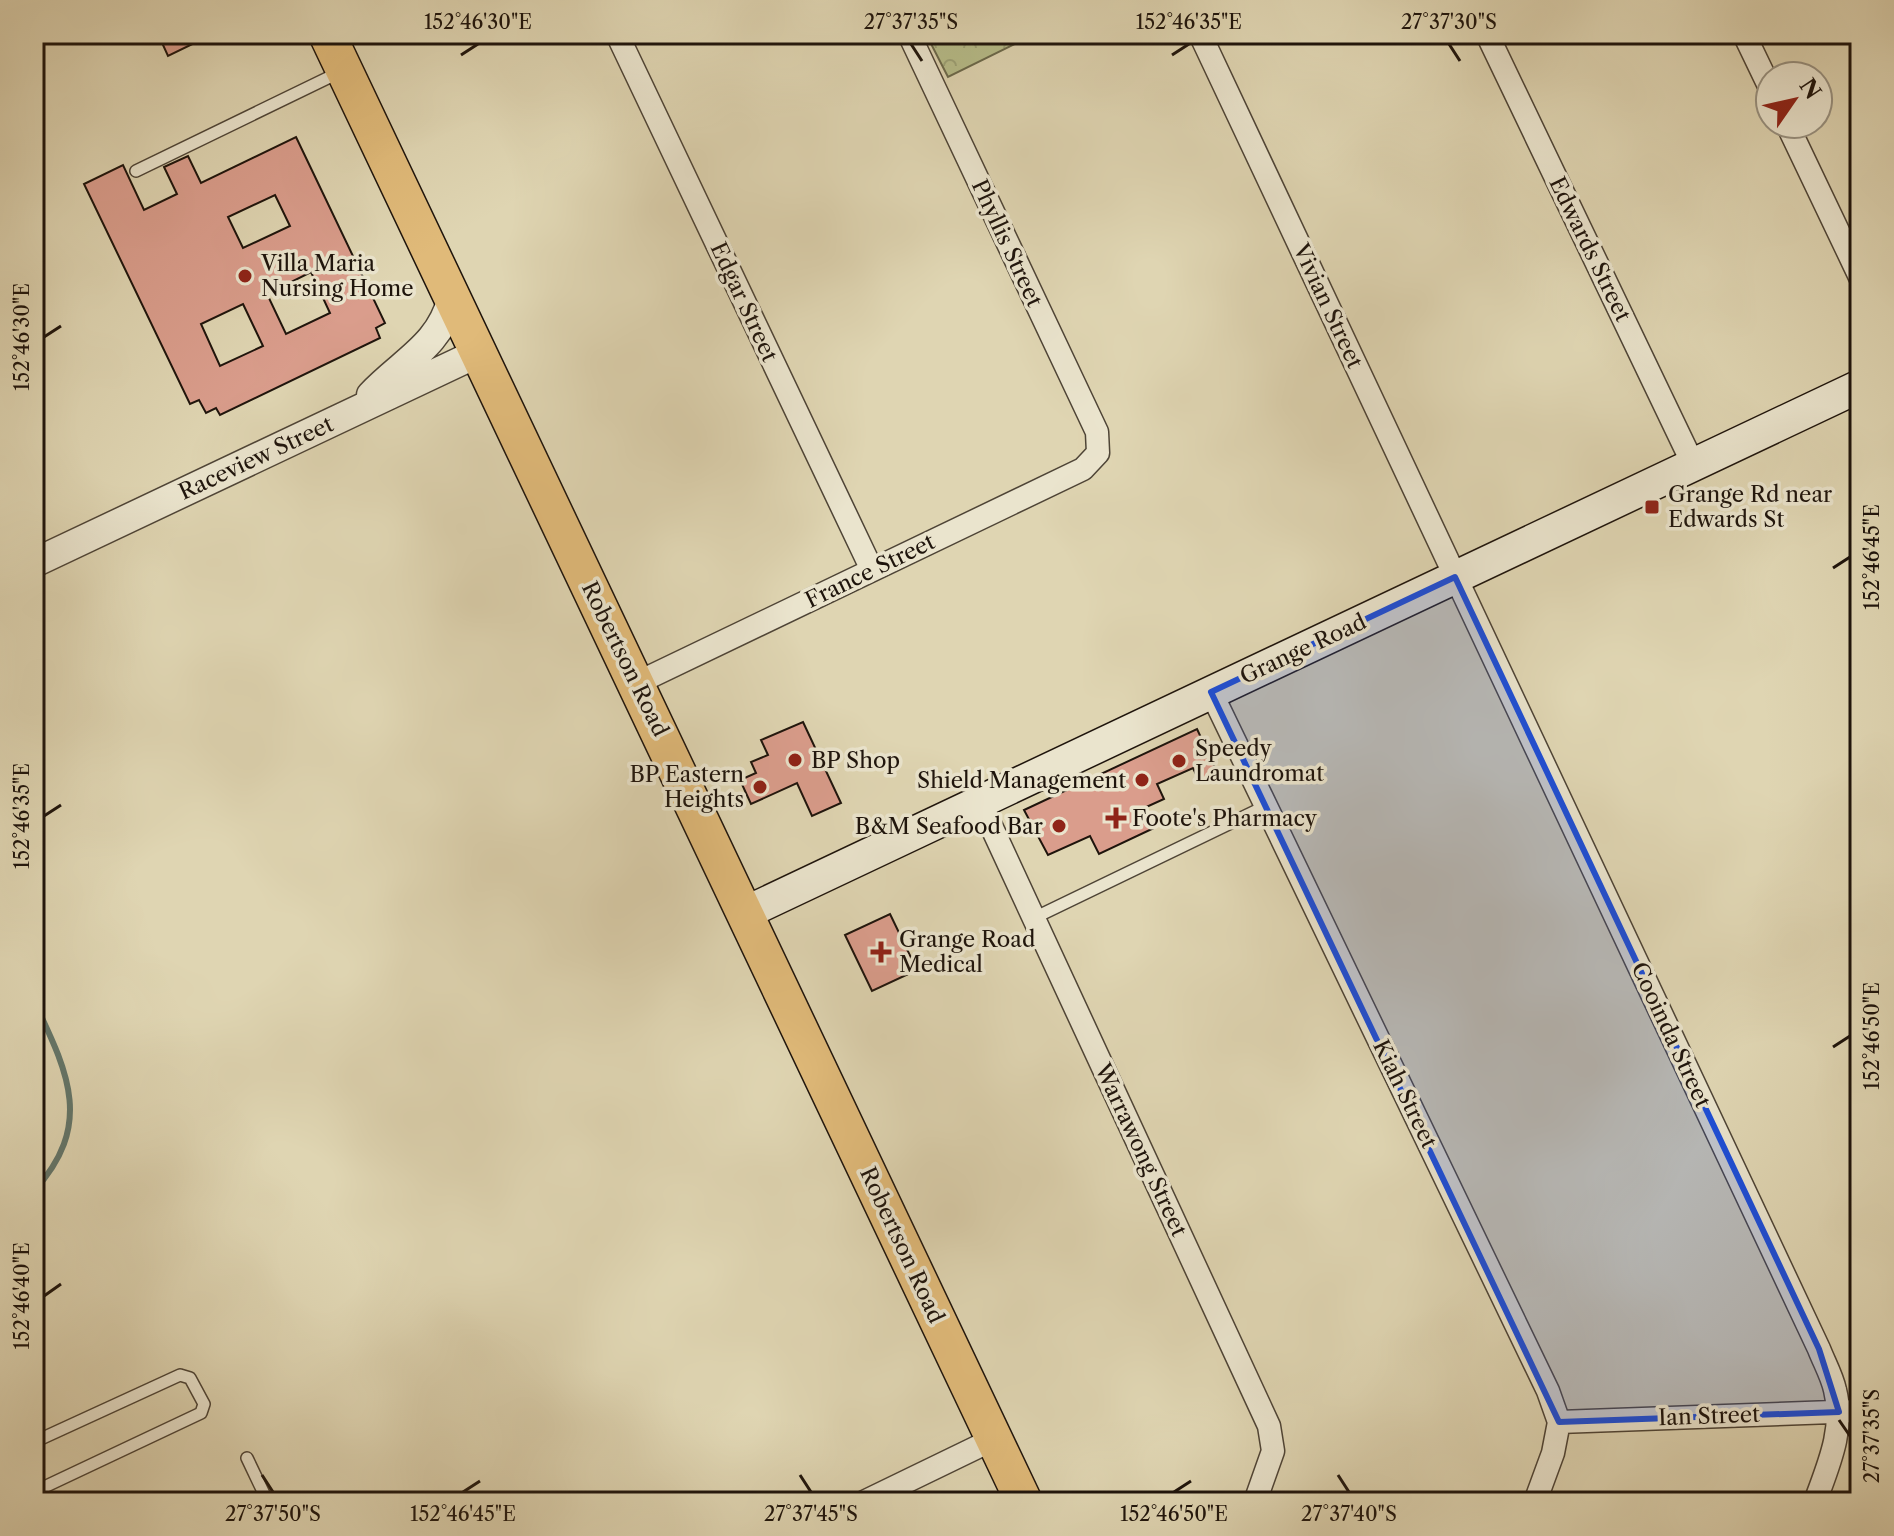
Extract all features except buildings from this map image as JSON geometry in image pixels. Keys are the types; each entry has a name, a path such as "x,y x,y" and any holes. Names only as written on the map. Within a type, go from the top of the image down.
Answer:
{"main road":[{"name":"Robertson Road","path":"327,34 1024,1502"},
{"name":"Grange Road","path":"745,913 1860,386"}],"street":[{"name":"Edgar Street","path":"617,34 872,570"},
{"name":"Phyllis Street","path":"909,34 1097,432 1098,453"},
{"name":"Vivian Street","path":"1200,34 1455,577"},
{"name":"Edwards Street","path":"1487,34 1693,464"},
{"path":"1744,34 1757,60"},
{"path":"1795,140 1860,277"},
{"path":"357,411 389,376 437,334 452,298"},
{"name":"Raceview Street","path":"34,563 478,353"},
{"name":"France Street","path":"637,683 1083,469 1098,453"},
{"name":"Cooinda Street","path":"1455,577 1819,1349 1835,1389 1850,1412 1837,1437 1815,1502"},
{"name":"Kiah Street","path":"1211,692 1548,1391 1559,1422"},
{"name":"Warrawong Street","path":"980,802 1269,1426 1273,1451 1255,1502"},
{"name":"Ian Street","path":"1559,1422 1850,1412"},
{"path":"1535,1502 1553,1453 1559,1422"},
{"path":"864,1502 994,1439"}],"lane":[{"path":"136,171 344,70"},
{"path":"1034,918 1266,806"},
{"path":"34,1442 180,1375 190,1378 204,1404 201,1413 40,1489"},
{"path":"247,1458 268,1502"},
{"path":"34,1475 45,1502"}],"highlighted area":[{"path":"1455,577 1819,1349 1839,1412 1559,1422 1211,692"}],"green space":[{"path":"926,34 1035,34 948,77"}],"waterway":[{"path":"34,1001 65,1074 70,1120 53,1166 34,1191"}],"place":[{"name":"Villa Maria Nursing Home","path":"245,276"},
{"name":"Grange Rd near Edwards St","path":"1652,507"},
{"name":"BP Shop","path":"795,760"},
{"name":"Speedy Laundromat","path":"1179,761"},
{"name":"Shield Management","path":"1142,780"},
{"name":"BP Eastern Heights","path":"760,787"},
{"name":"Foote's Pharmacy","path":"1116,818"},
{"name":"B&M Seafood Bar","path":"1059,826"},
{"name":"Grange Road Medical","path":"881,952"}]}
